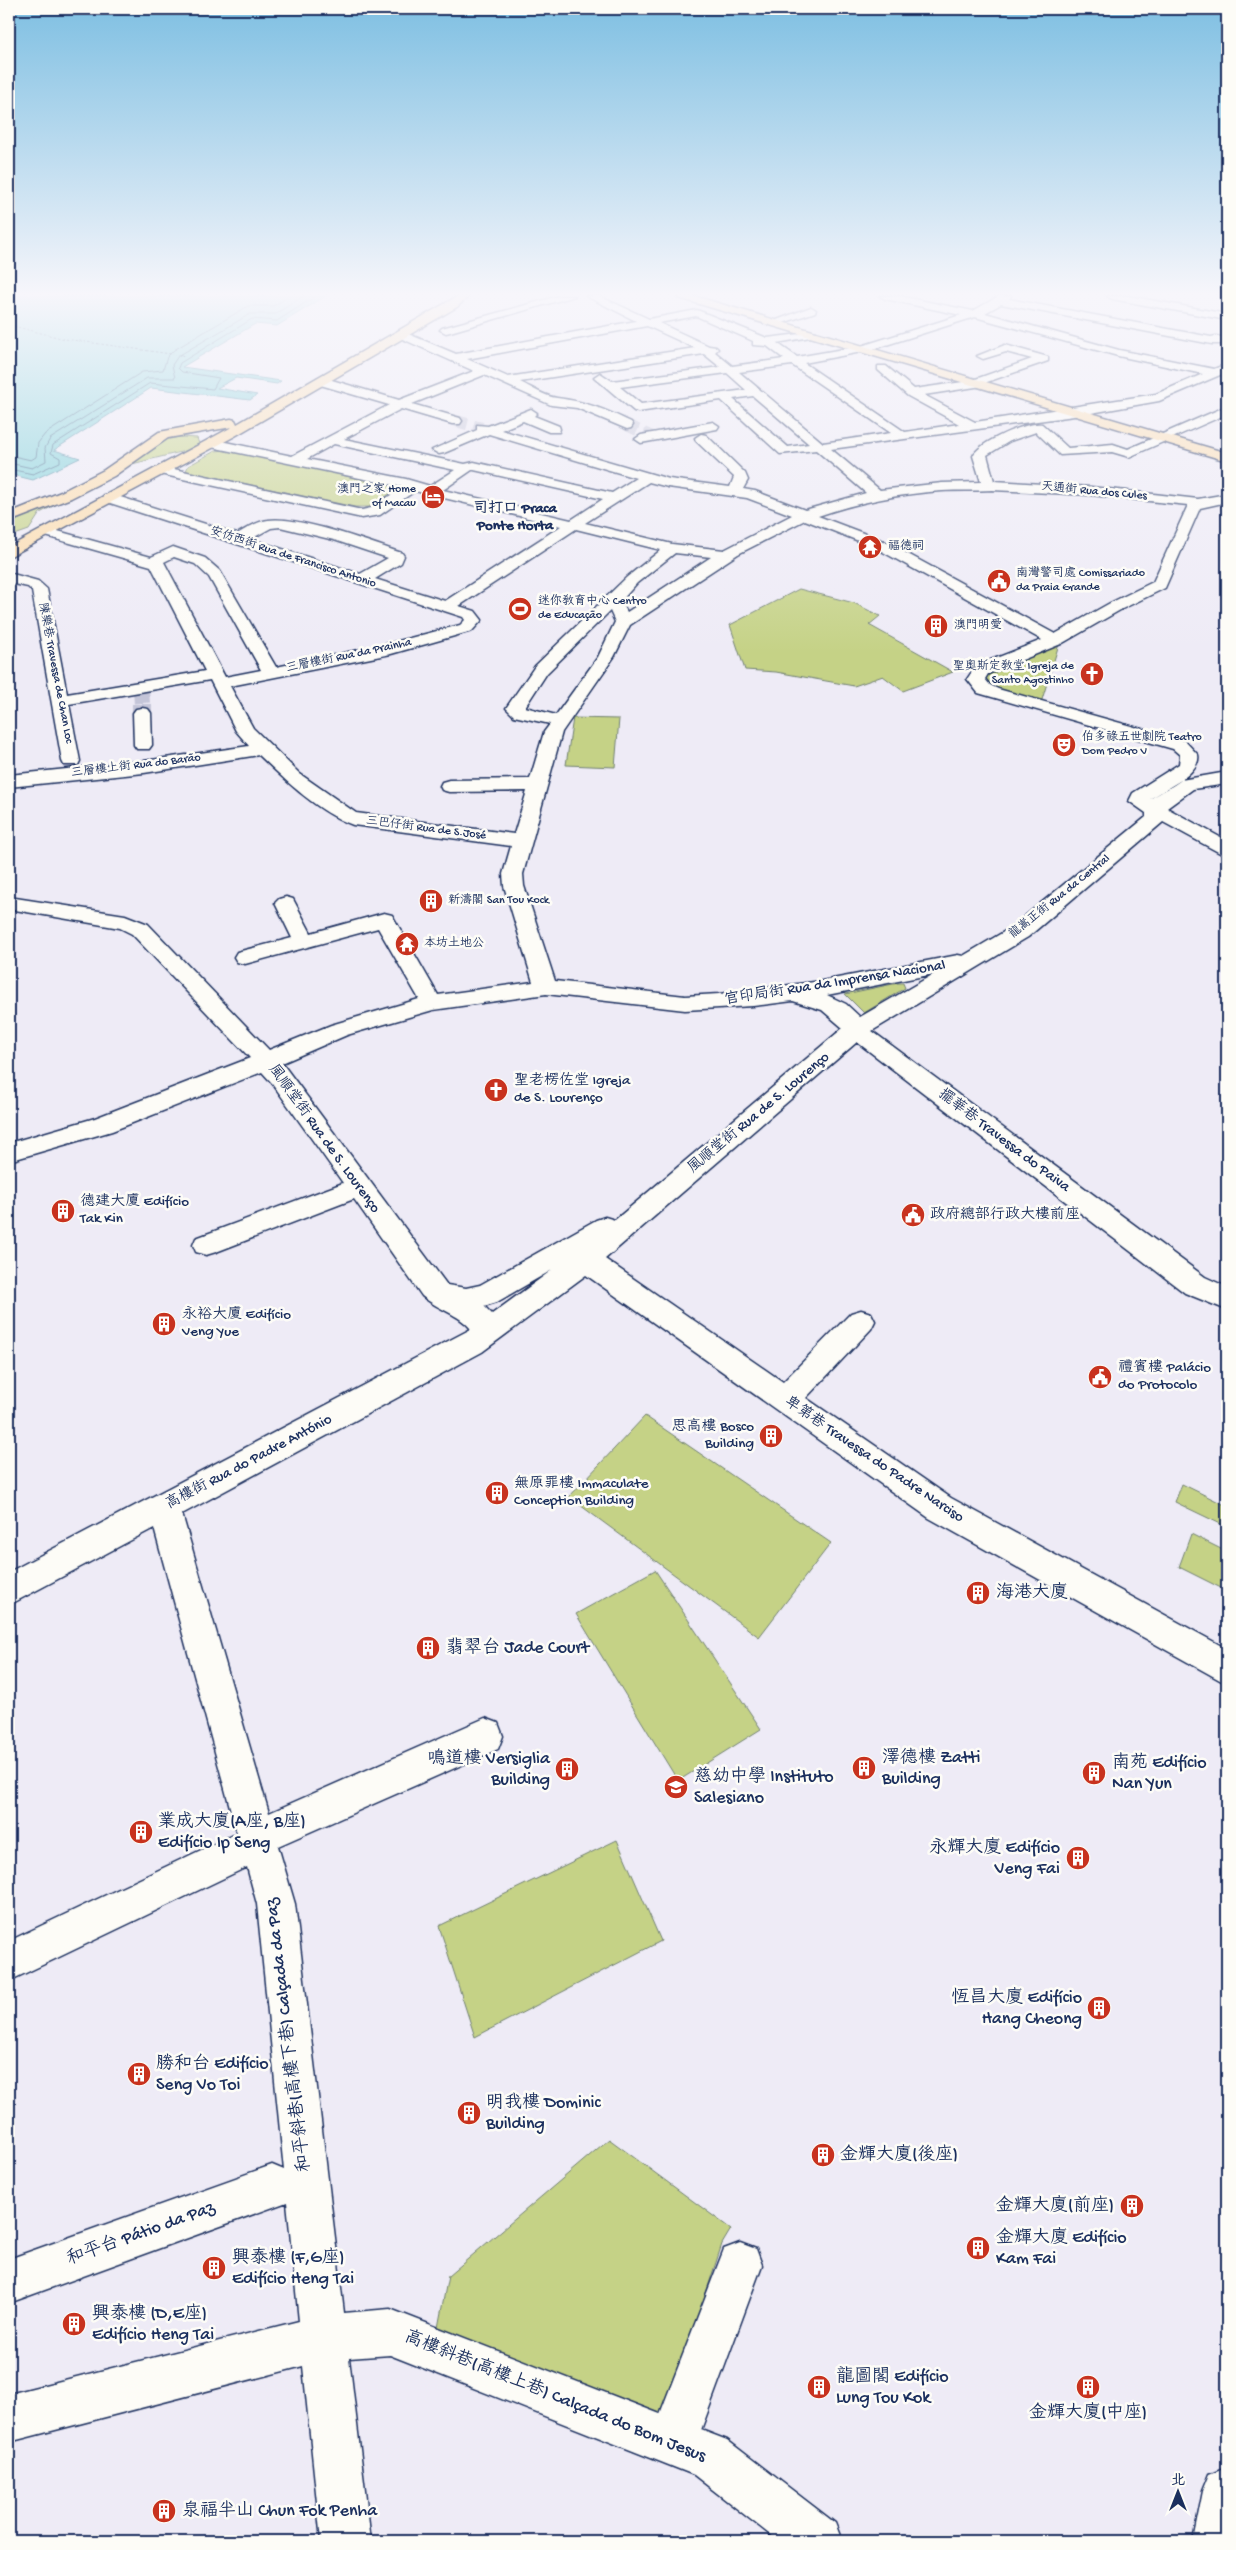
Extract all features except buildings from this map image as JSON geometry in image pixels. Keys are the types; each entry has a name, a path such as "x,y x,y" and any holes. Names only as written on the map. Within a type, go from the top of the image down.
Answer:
{"main road":[{"path":"9,518 66,495 109,473 164,435 236,422 256,415"},
{"path":"9,553 262,415"},
{"path":"1084,415 1227,457"},
{"path":"183,432 206,436 211,443"},
{"path":"9,546 32,541"}],"street":[{"path":"294,460 380,415"},
{"path":"437,415 456,421"},
{"path":"439,450 485,429 524,415"},
{"path":"529,415 554,429"},
{"path":"606,415 627,425"},
{"path":"743,415 784,451 1060,415"},
{"path":"782,415 878,496"},
{"path":"871,415 903,436"},
{"path":"958,415 1010,437"},
{"path":"1008,415 1018,420"},
{"path":"989,486 980,456 1010,437 1071,415"},
{"path":"1038,427 1065,452 1113,448 1129,454 1222,415"},
{"path":"689,447 713,426"},
{"path":"859,428 875,440"},
{"path":"485,429 674,484 750,494 879,544 1055,641"},
{"path":"641,438 700,438 740,476 741,480 736,491"},
{"path":"332,440 468,468"},
{"path":"211,443 411,486 672,548 727,554"},
{"path":"432,491 468,468 476,466 615,498"},
{"path":"160,470 362,514 375,512 410,490 411,486"},
{"path":"446,607 647,477"},
{"name":"天通街 Rua dos Cules","path":"623,622 727,554 803,516 878,496 938,487 989,486 1045,487 1196,502 1227,498"},
{"path":"1176,486 1196,502 1160,585 1116,606 1055,641 982,670 976,679 978,684 992,693 1170,741 1187,751 1190,763 1186,768 1140,798 1140,803 1227,850"},
{"name":"安仿西街 Rua de Francisco Antonio","path":"109,498 468,614 474,620"},
{"path":"237,540 268,524 280,523 340,537 398,556 396,560 361,580"},
{"path":"47,532 153,562 173,551 200,561 215,574 272,673"},
{"path":"561,720 520,712 515,708 541,670 632,580 672,548"},
{"name":"三巴仔街 Rua de S.José","path":"153,562 157,563 244,731 293,778 349,817 360,821 522,840"},
{"name":"陳樂巷 Travessa de Chan Loc","path":"9,578 34,584 39,589 71,761"},
{"path":"546,987 514,886 513,874 553,732 606,657 623,622 613,600"},
{"name":"三層樓街 Rua da Prainha","path":"60,700 218,678 272,673 385,650 466,628 474,620"},
{"path":"142,714 143,745"},
{"name":"三層樓上街 Rua do Barão","path":"9,781 144,766 263,749"},
{"name":"龍嵩正街 Rua da Central","path":"856,1030 1020,932 1155,820 1158,804 1188,784 1227,778"},
{"path":"449,786 538,786"},
{"path":"9,903 125,922 136,926 266,1061 102,1125 9,1152"},
{"path":"286,903 304,941"},
{"path":"245,957 384,920 432,1003"},
{"name":"官印局街 Rua da Imprensa Nacional","path":"546,987 685,1003 708,1003 790,993 974,960"},
{"name":"風順堂街 Rua de S. Lourenço","path":"546,987 432,1003 339,1030 266,1061 281,1077 430,1284 444,1298 476,1314 487,1333 586,1260 856,1030"},
{"name":"擺華巷 Travessa do Paiva","path":"790,993 814,998 835,1008 852,1022 856,1030 1194,1286 1227,1299"},
{"path":"206,1244 360,1187"},
{"name":"風順堂街 Rua de S. Lourenço","path":"430,1284 444,1296 459,1299 474,1298 487,1294 662,1196"},
{"name":"卑第巷 Travessa do Padre Narciso","path":"586,1260 940,1508 1227,1667"},
{"path":"785,1400 861,1321"},
{"name":"高樓街 Rua do Padre António","path":"9,1589 472,1344 487,1333"},
{"name":"和平斜巷(高樓下巷) Calçada da Paz","path":"164,1507 276,1904 346,2541"},
{"path":"9,1961 258,1840 485,1736"},
{"name":"和平台 Pátio da Paz","path":"9,2281 272,2186"},
{"path":"673,2442 740,2265"},
{"name":"高樓斜巷(高樓上巷) Calçada do Bom Jesus","path":"9,2418 325,2337 390,2332 710,2457 817,2541"},
{"path":"1218,2541 1227,2490"}],"green space":[{"path":"180,437 197,438 199,444 185,451 132,464 40,513 29,530 9,537 9,524 114,473 164,440"},
{"path":"226,450 389,485 395,491 370,507 355,507 186,471 188,466 215,451"},
{"path":"799,589 854,603 880,616 869,625 953,672 903,691 883,676 854,686 776,672 745,670 730,625"},
{"path":"1059,644 1041,703 998,691 986,684 984,675"},
{"path":"573,718 619,719 615,767 566,765"},
{"path":"903,983 905,988 864,1013 845,994"},
{"path":"645,1416 831,1543 759,1637 569,1497"},
{"path":"1182,1484 1227,1506 1227,1527 1175,1502"},
{"path":"1191,1534 1227,1552 1227,1591 1179,1567"},
{"path":"655,1570 761,1729 678,1781 576,1614"},
{"path":"617,1840 661,1941 475,2037 439,1926"},
{"path":"609,2139 731,2229 722,2244 662,2427 436,2338 448,2276"}],"water":[{"path":"9,415 109,415 54,450 80,458 33,480 9,474"}],"tunnel":[{"path":"456,421 482,428"},
{"path":"627,425 652,437"},
{"path":"141,687 142,705"},
{"path":"142,705 142,713"}],"place":[{"name":"澳門之家 Home of Macau","path":"433,497"},
{"name":"福德祠","path":"870,547"},
{"name":"南灣警司處 Comissariado da Praia Grande","path":"999,581"},
{"name":"迷你教育中心 Centro de Educação","path":"520,609"},
{"name":"澳門明愛","path":"936,626"},
{"name":"聖奧斯定教堂 Igreja de Santo Agostinho","path":"1092,674"},
{"name":"伯多祿五世劇院 Teatro Dom Pedro V","path":"1064,745"},
{"name":"新濤閣 San Tou Kock","path":"431,901"},
{"name":"本坊土地公","path":"407,944"},
{"name":"聖老楞佐堂 Igreja de S. Lourenço","path":"496,1090"},
{"name":"德建大廈 Edifício Tak Kin","path":"63,1211"},
{"name":"政府總部行政大樓前座","path":"913,1215"},
{"name":"永裕大廈 Edifício Veng Yue","path":"164,1324"},
{"name":"禮賓樓 Palácio do Protocolo","path":"1100,1377"},
{"name":"思高樓 Bosco Building","path":"771,1436"},
{"name":"無原罪樓 Immaculate Conception Building","path":"497,1493"},
{"name":"海港大廈","path":"978,1593"},
{"name":"翡翠台 Jade Court","path":"428,1648"},
{"name":"澤德樓 Zatti Building","path":"864,1768"},
{"name":"鳴道樓 Versiglia Building","path":"567,1769"},
{"name":"南苑 Edifício Nan Yun","path":"1094,1773"},
{"name":"慈幼中學 Instituto Salesiano","path":"676,1787"},
{"name":"業成大廈(A座, B座) Edifício Ip Seng","path":"141,1832"},
{"name":"永輝大廈 Edifício Veng Fai","path":"1078,1858"},
{"name":"恆昌大廈 Edifício Hang Cheong","path":"1099,2008"},
{"name":"勝和台 Edifício Seng Vo Toi","path":"139,2074"},
{"name":"明我樓 Dominic Building","path":"469,2113"},
{"name":"金輝大廈(後座)","path":"823,2155"},
{"name":"金輝大廈(前座)","path":"1132,2206"},
{"name":"金輝大廈 Edifício Kam Fai","path":"978,2248"},
{"name":"興泰樓 (F,G座) Edifício Heng Tai","path":"214,2268"},
{"name":"興泰樓 (D,E座) Edifício Heng Tai","path":"74,2324"},
{"name":"龍圖閣 Edifício Lung Tou Kok","path":"819,2387"},
{"name":"金輝大廈(中座)","path":"1088,2387"},
{"name":"泉福半山 Chun Fok Penha","path":"164,2511"}],"district":[{"name":"司打口 Praca Ponte Horta","path":"515,518"}]}
